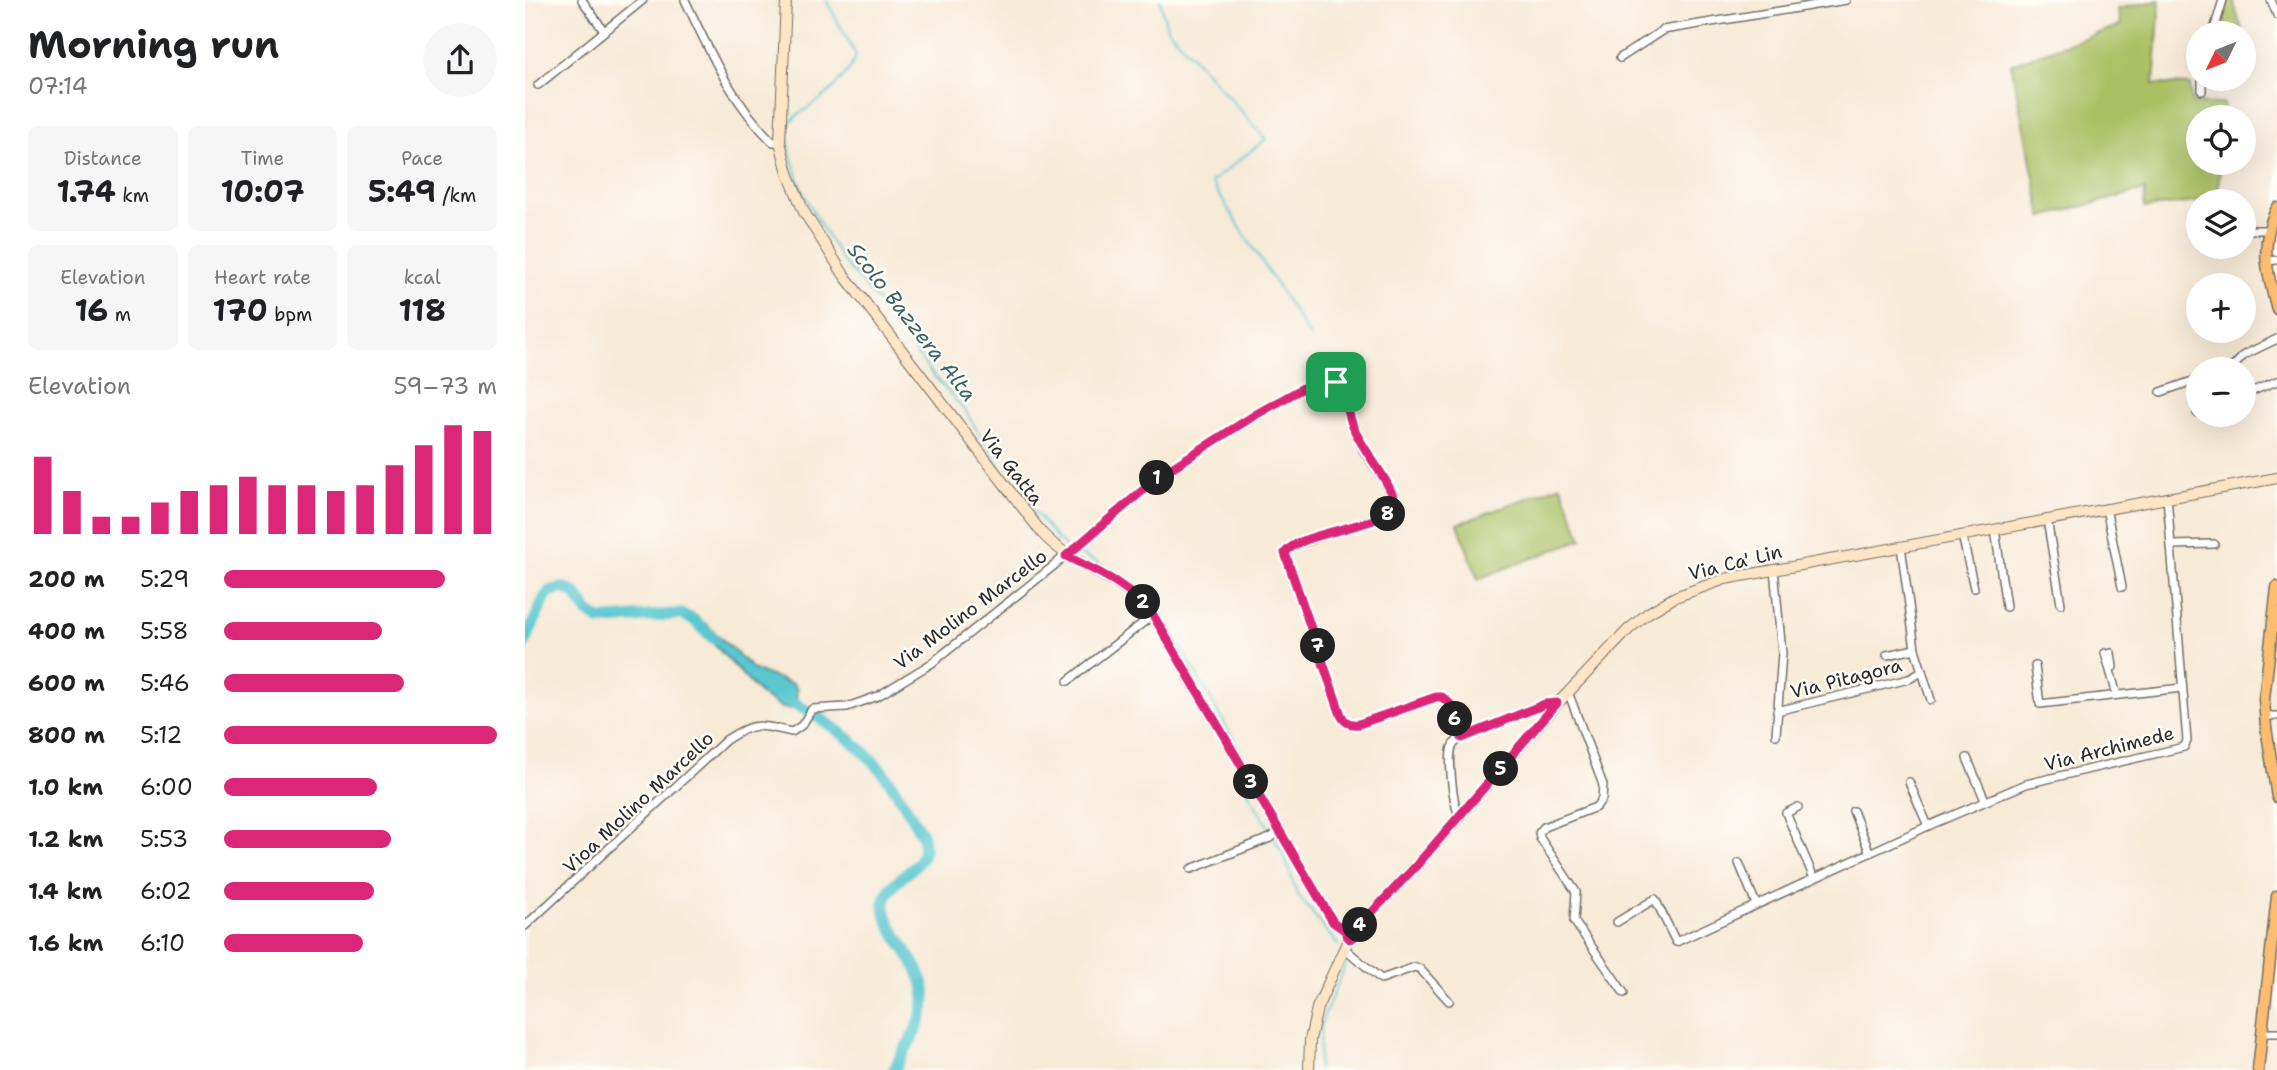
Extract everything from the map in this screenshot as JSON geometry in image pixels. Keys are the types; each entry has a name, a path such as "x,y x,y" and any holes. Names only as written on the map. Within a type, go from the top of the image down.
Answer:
{"main road":[{"path":"2277,208 2268,230 2277,309"},
{"path":"2277,587 2266,669 2265,716 2277,797"},
{"path":"2258,1070 2273,970 2277,896"}],"street":[{"path":"582,0 604,31"},
{"path":"538,85 643,0"},
{"path":"685,0 731,90 766,135 773,142 780,142"},
{"name":"Via Gatta","path":"786,0 780,142 793,187 826,249 1053,545 1066,555 1121,584 1153,615 1276,834 1333,922 1348,937"},
{"path":"1620,58 1663,30 1846,0"},
{"path":"2217,21 2223,0"},
{"path":"2271,0 2277,15"},
{"path":"2256,230 2268,230"},
{"path":"2243,357 2277,339"},
{"name":"Via Molino Marcello","path":"783,730 792,732 798,729 812,709 859,705 915,674 1056,565 1162,474 1255,415 1321,378 1330,378 1338,385 1363,450 1385,482 1396,506 1384,515 1303,542 1287,549 1285,553 1341,715 1348,723 1359,724 1442,697 1450,704 1462,738"},
{"path":"2256,389 2277,381"},
{"path":"2161,392 2186,383"},
{"name":"Via Ca' Lin","path":"1309,1070 1310,1040 1317,1009 1348,937 1460,816 1561,699 1629,629 1666,602 1711,583 1774,569 2277,478"},
{"name":"Via Archimede","path":"1617,922 1655,899 1676,942 1985,800 2074,771 2184,747 2187,741 2167,497"},
{"path":"2106,508 2122,587"},
{"path":"2047,519 2061,604"},
{"path":"1995,529 2006,607"},
{"path":"1962,535 1974,588"},
{"path":"2172,545 2214,544"},
{"name":"Via Pitagora","path":"1901,546 1915,649 1931,700"},
{"path":"1774,569 1782,653 1776,735"},
{"path":"1068,681 1153,615"},
{"name":"Via Pitagora","path":"1887,655 1915,649"},
{"path":"2108,653 2117,695"},
{"path":"2035,667 2040,704 2182,688"},
{"name":"Via Pitagora","path":"1777,712 1909,679 1922,672"},
{"path":"1561,699 1570,696 1604,792 1596,807 1544,827 1539,833 1540,838 1576,892 1574,921 1624,993"},
{"name":"Via Ca' Lin","path":"1462,738 1561,699"},
{"path":"2265,716 2277,716"},
{"name":"Vioa Molino Marcello","path":"525,926 726,740 745,727 783,730"},
{"path":"1460,816 1454,802 1451,754 1453,744 1462,738"},
{"path":"1967,758 1985,800"},
{"path":"1909,782 1928,826"},
{"path":"1798,807 1786,813 1814,878"},
{"path":"1853,811 1870,853"},
{"path":"1191,869 1276,834"},
{"path":"1739,863 1756,904"},
{"path":"1348,937 1381,979 1412,967 1420,969 1449,1001"},
{"path":"2262,1033 2277,1033"}],"green space":[{"path":"2160,0 2154,84 2186,85 2186,91 2191,91 2192,103 2224,104 2186,105 2186,175 2219,175 2219,189 2186,189 2186,203 2144,208 2145,190 2042,217 2011,64 2121,25 2117,9"},
{"path":"2228,0 2233,0 2239,21 2222,21"},
{"path":"1561,485 1582,539 1478,579 1458,524"}],"water":[{"path":"705,623 754,670 793,684 797,690 796,698 800,701 795,709 782,708 762,696 701,630"}],"waterway":[{"name":"Scolo Bazzera Alta","path":"826,0 856,55 847,72 832,89 798,114 787,126 790,154 803,192 845,264 966,412 1002,471 1068,549"},
{"path":"1160,0 1167,28 1266,139 1211,182 1310,337"},
{"name":"Scolo Bazzera Alta","path":"1076,553 1124,578 1155,605 1250,768"},
{"path":"525,642 544,599 550,591 564,588 575,593 588,612 600,620 680,614 694,620 713,638"},
{"path":"785,699 837,730 871,759 897,793 923,838 924,851 920,860 891,889 885,900 889,922 919,972 925,997 918,1026 894,1070"},
{"name":"Scolo Bazzera Alta","path":"1243,783 1272,834"},
{"name":"Scolo Bazzera Alta","path":"1275,839 1284,855 1297,894 1338,945"},
{"name":"Scolo Bazzera Alta","path":"1318,1070 1321,1023 1346,963 1346,954"}],"route":[{"path":"1328,377 1336,382 1363,450 1385,482 1396,506 1384,515 1303,542 1287,549 1285,553 1345,721 1359,724 1442,697 1450,704 1462,738 1545,704 1557,703 1416,866 1355,930 1352,939 1333,922 1153,615 1121,584 1066,556 1162,474 1189,456 1321,378 1328,377"}]}
